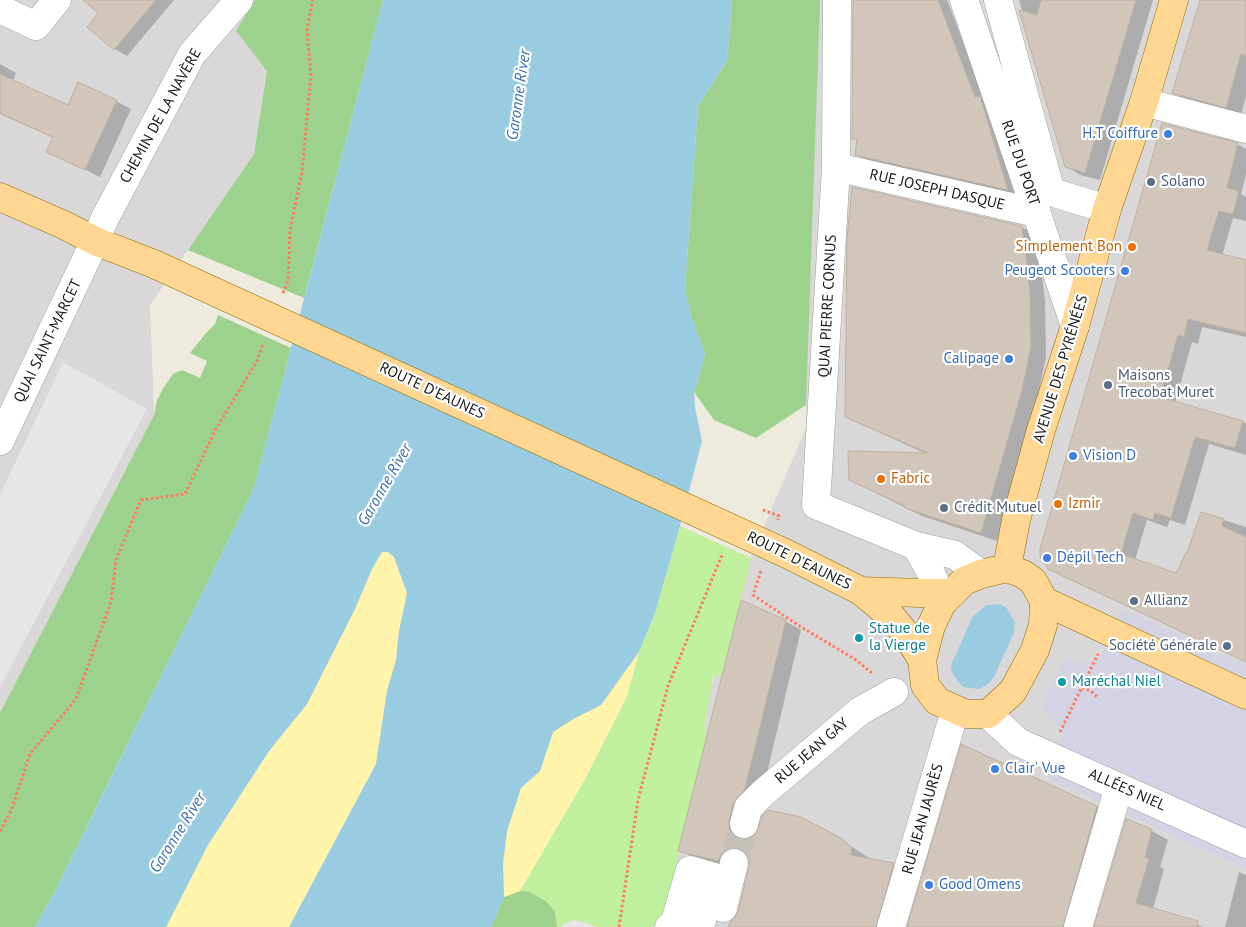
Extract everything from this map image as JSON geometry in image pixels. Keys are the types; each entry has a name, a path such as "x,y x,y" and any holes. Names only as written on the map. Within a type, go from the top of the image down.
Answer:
{"main road":[{"name":"AVENUE DES PYRÉNÉES","path":"1007,568 1016,520 1041,430 1076,326 1107,209 1144,102 1174,0"},
{"name":"ROUTE D'EAUNES","path":"0,197 96,241 154,264 785,552 861,591 891,616 908,638 912,681"},
{"path":"1007,568 1023,574 1033,581 1044,601 1043,625 1038,640 1013,690 988,714 966,714 955,711 937,701 912,681 931,626 947,593 981,574 1007,568"},
{"name":"ROUTE D'EAUNES","path":"861,591 947,593"},
{"path":"1044,601 1246,695"},
{"path":"1038,640 1102,628"}],"street":[{"path":"0,9 36,26 57,0"},
{"name":"CHEMIN DE LA NAVÈRE","path":"96,241 105,218 192,54 239,0"},
{"name":"QUAI PIERRE CORNUS","path":"837,0 836,167 816,505 916,546 955,555 981,574"},
{"name":"RUE DU PORT","path":"964,0 1076,326"},
{"path":"998,0 1051,192 1107,209"},
{"path":"1144,102 1246,130"},
{"name":"RUE JOSEPH DASQUE","path":"836,167 1037,213"},
{"name":"QUAI SAINT-MARCET","path":"0,441 96,241"},
{"path":"916,546 930,571 947,593"},
{"name":"RUE JEAN GAY","path":"744,824 748,808 763,793 860,710 912,681"},
{"name":"RUE JEAN JAURÈS","path":"891,927 955,711"},
{"name":"ALLÉES NIEL","path":"988,714 1018,742 1246,844"},
{"path":"1078,927 1119,787"},
{"path":"719,927 734,864"},
{"path":"669,927 674,925 690,870 714,877 700,927"}],"path":[{"path":"281,299 288,281 290,230 302,172 311,75 306,30 313,0"},
{"path":"0,831 11,811 30,754 76,699 111,602 116,560 141,500 185,494 216,429 257,361 267,334"},
{"path":"762,510 780,516 777,525"},
{"path":"619,927 638,800 666,696 725,549"},
{"path":"762,569 753,595 856,660 912,681"},
{"path":"1049,755 1082,688 1102,628"},
{"path":"1082,688 1091,691 1098,698"}],"shaded area":[{"path":"0,0 255,0 237,31 267,71 254,154 150,305 154,415 0,713"},
{"path":"810,0 1246,0 1246,927 659,927 657,901 734,597 806,428 806,52"},
{"path":"63,362 147,409 0,687 0,495"},
{"path":"1122,609 1246,666 1246,869 1048,778 1064,734 1041,707 1063,661 1099,660"},
{"path":"573,920 583,922 597,927 561,927"}],"green space":[{"path":"255,0 383,0 304,298 188,250 254,154 267,71 236,31"},
{"path":"732,0 820,0 806,405 756,438 714,420 694,392 705,354 691,316 685,289 698,106 727,61"},
{"path":"218,315 291,348 254,488 52,897 35,927 0,927 0,713 154,415 157,400 164,387 173,374 182,370 200,378 207,361 190,353 215,324"},
{"path":"680,526 751,558 722,676 713,676 705,723 706,740 665,912 660,922 652,927 597,927 583,922 565,923 561,927 557,927 555,912 529,892 520,891 585,779 627,696 639,652 655,613"},
{"path":"520,891 529,892 546,901 555,912 557,927 491,927 504,897"}],"sand":[{"path":"382,552 389,552 394,557 407,593 399,631 396,660 387,691 376,764 289,927 166,927 208,845 269,751 307,704"},
{"path":"639,652 627,696 585,779 520,891 504,897 503,864 507,831 521,788 540,771 553,732 601,705"}],"water":[{"name":"Garonne River","path":"383,0 732,0 727,61 698,106 685,289 691,316 705,354 694,392 702,441 655,613 639,652 601,705 553,732 540,771 521,788 507,831 503,864 504,897 491,927 289,927 376,764 387,691 396,660 399,631 407,593 394,557 388,552 382,552 307,704 269,751 208,845 166,927 35,927 52,897 254,488"},
{"path":"999,604 1006,607 1015,622 1014,633 994,677 988,684 979,689 963,687 954,676 951,669 952,663 973,616 987,605"}],"building":[{"path":"83,0 156,0 114,50 87,27 98,13"},
{"path":"853,0 938,0 975,97 980,96 1008,190 855,155 857,139 852,139"},
{"path":"1041,0 1136,0 1085,173 1065,167 1019,10 1037,15"},
{"path":"1200,0 1246,0 1246,56 1241,54 1226,108 1172,93"},
{"path":"0,74 68,105 78,82 117,100 85,170 46,152 53,137 0,113"},
{"path":"1162,123 1238,143 1227,188 1239,191 1233,214 1219,211 1207,250 1246,260 1246,333 1188,319 1184,337 1178,335 1160,397 1243,421 1235,448 1195,437 1171,518 1155,513 1153,520 1133,513 1121,554 1176,573 1189,547 1201,512 1224,519 1222,526 1246,537 1246,662 1048,569 1040,557 1040,549"},
{"path":"852,187 1022,226 1030,291 1031,347 1022,390 981,533 905,508 905,506 849,480 848,451 928,453 845,417 847,239"},
{"path":"741,600 786,620 745,789 733,804 729,829 733,835 740,839 748,839 756,834 762,816 768,810 801,817 839,837 852,847 851,855 894,863 876,927 728,927 738,912 749,867 749,859 745,852 737,848 729,848 722,853 718,861 678,851"},
{"path":"961,744 1097,806 1063,927 907,927"},
{"path":"1126,819 1152,829 1145,857 1149,859 1136,903 1198,921 1197,927 1094,927"}],"tunnel":[{"path":"734,863 744,824"}],"place":[{"name":"H.T Coiffure","path":"1168,134"},
{"name":"Solano","path":"1151,182"},
{"name":"Simplement Bon","path":"1132,247"},
{"name":"Peugeot Scooters","path":"1125,271"},
{"name":"Calipage","path":"1009,359"},
{"name":"Maisons Trecobat Muret","path":"1108,385"},
{"name":"Vision D","path":"1073,456"},
{"name":"Fabric","path":"881,479"},
{"name":"Izmir","path":"1058,504"},
{"name":"Crédit Mutuel","path":"944,508"},
{"name":"Dépil Tech","path":"1047,558"},
{"name":"Allianz","path":"1134,601"},
{"name":"Statue de la Vierge","path":"859,638"},
{"name":"Société Générale","path":"1227,646"},
{"name":"Maréchal Niel","path":"1062,682"},
{"name":"Clair' Vue","path":"995,769"},
{"name":"Good Omens","path":"929,885"}]}
